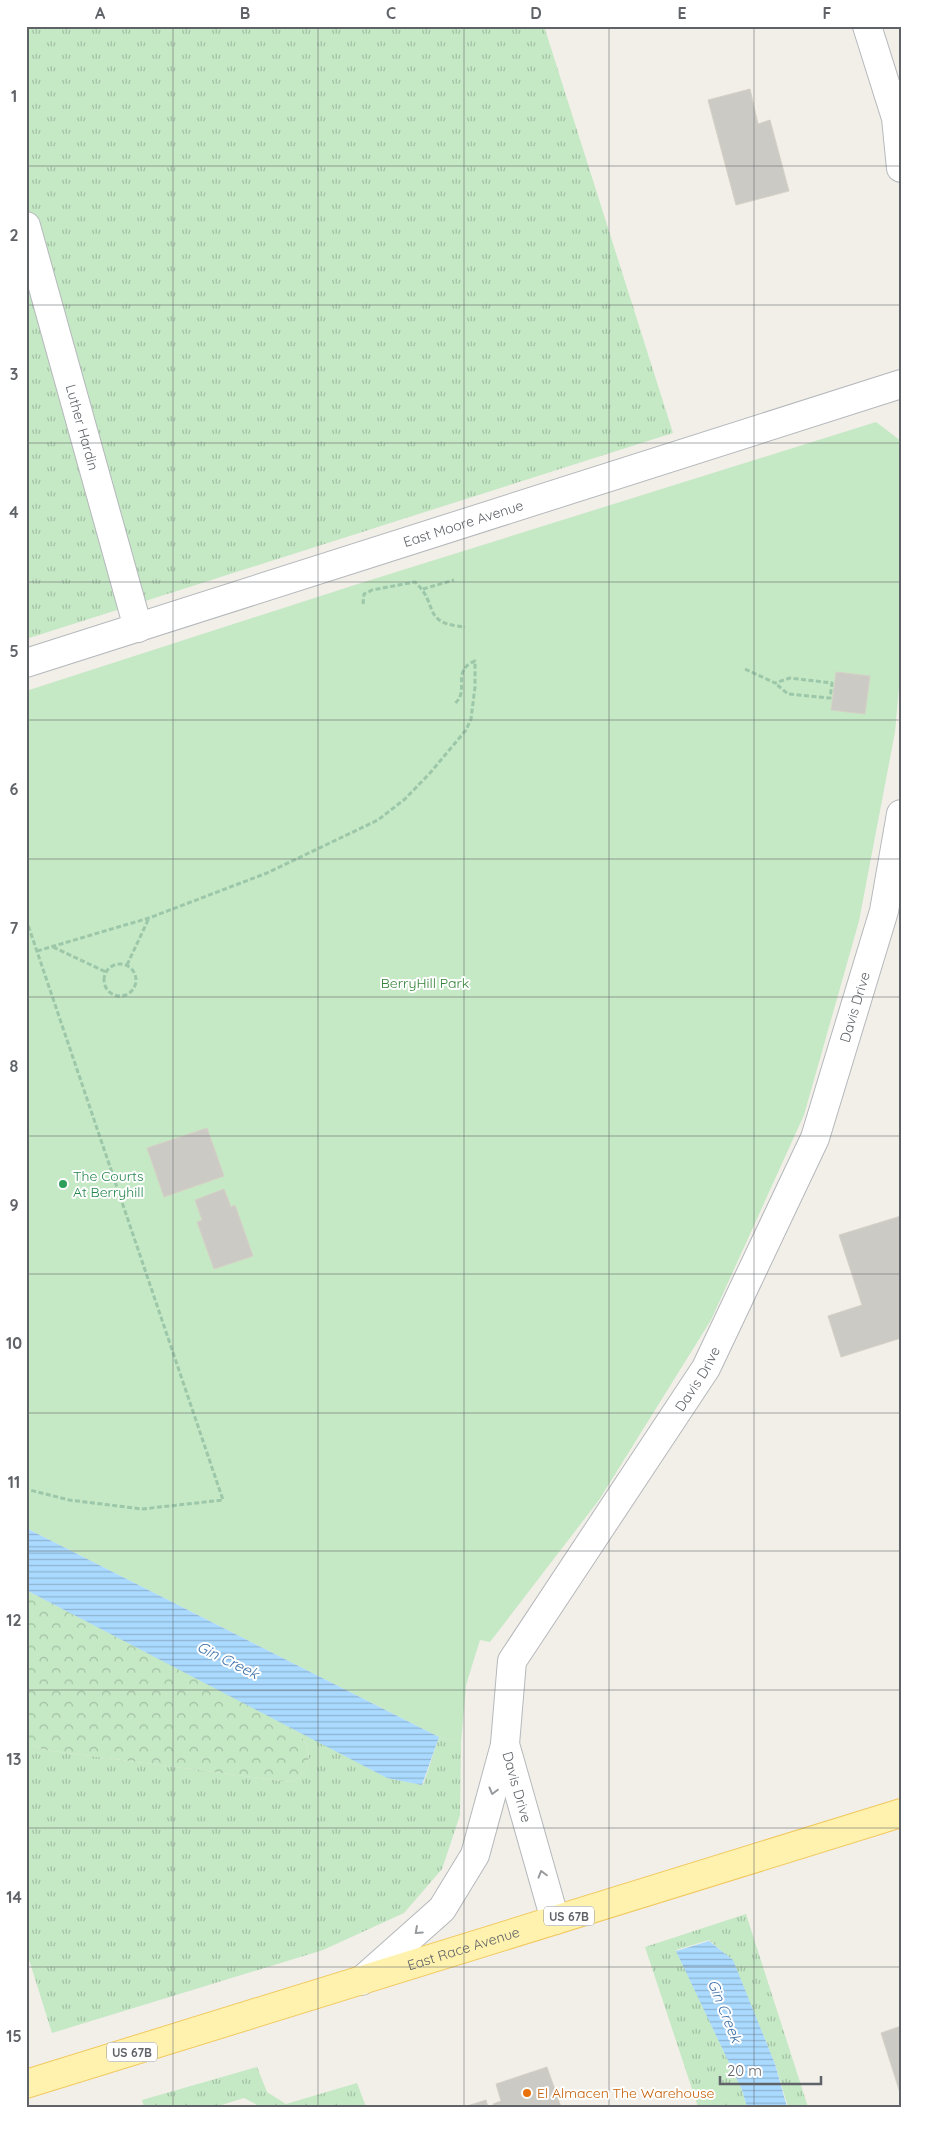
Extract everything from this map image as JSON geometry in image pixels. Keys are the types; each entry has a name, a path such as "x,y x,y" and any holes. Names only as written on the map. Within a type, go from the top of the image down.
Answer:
{"main road":[{"name":"East Race Avenue","path":"26,2084 901,1813"}],"street":[{"path":"867,26 896,118 901,168"},
{"name":"Luther Hardin","path":"26,226 138,628"},
{"name":"East Moore Avenue","path":"26,663 901,384"},
{"name":"Davis Drive","path":"555,1920 505,1744 512,1661 706,1368 815,1138 884,911 901,814"},
{"path":"361,1981 442,1909 471,1863 475,1855 505,1744"}],"path":[{"path":"423,589 454,580"},
{"path":"363,604 364,594 372,590 415,582 423,589 433,614 441,623 465,627"},
{"path":"37,951 149,918 267,873 378,820 405,799 430,773 466,730 471,718 475,688 475,661 467,664 463,669 461,696 454,704"},
{"path":"745,669 774,683 788,694 832,698 833,683 790,678 774,683"},
{"path":"127,965 149,918"},
{"path":"26,919 223,1500 142,1509 69,1500 26,1489"},
{"path":"53,947 106,972"},
{"path":"127,965 134,971 137,979 134,987 129,994 121,996 112,994 106,989 104,981 106,972 112,966 127,965"}],"green space":[{"path":"26,26 544,26 673,433 26,639"},
{"name":"BerryHill Park","path":"876,422 901,441 901,665 895,732 859,921 804,1115 711,1320 599,1500 490,1642 480,1640 466,1685 461,1743 439,1737 26,1528 26,691 361,583"},
{"path":"26,1590 291,1727 306,1745 308,1758 305,1770 290,1782 45,1750 26,1743"},
{"path":"291,1727 387,1778 423,1785 439,1737 461,1743 460,1815 442,1869 404,1913 323,1950 52,2033 26,1950 26,1743 45,1750 290,1782 305,1770 308,1758 308,1752 303,1739"},
{"path":"746,1914 808,2107 788,2107 775,2064 733,1961 709,1940 676,1950 742,2090 747,2107 698,2107 645,1947"},
{"path":"257,2067 267,2092 286,2104 357,2083 366,2107 261,2107 244,2098 215,2107 144,2107 142,2100"}],"water":[{"name":"Gin Creek","path":"26,1528 439,1737 422,1785 387,1778 26,1590"},
{"name":"Gin Creek","path":"709,1941 733,1960 775,2064 787,2107 747,2107 742,2090 676,1951"}],"building":[{"path":"750,89 758,124 770,120 789,191 736,205 708,100"},
{"path":"836,672 870,676 865,714 831,710"},
{"path":"207,1128 224,1176 164,1197 147,1148"},
{"path":"224,1189 231,1207 235,1205 253,1256 214,1269 197,1222 202,1220 195,1200"},
{"path":"901,1216 901,1338 841,1357 828,1316 862,1305 839,1235"},
{"path":"901,2026 901,2096 881,2033"},
{"name":"El Almacen The Warehouse","path":"547,2067 561,2107 494,2107 493,2104 501,2101 496,2084"},
{"path":"486,2100 488,2107 464,2107"}],"place":[{"name":"The Courts At Berryhill","path":"63,1184"},
{"name":"El Almacen The Warehouse","path":"527,2093"}]}
